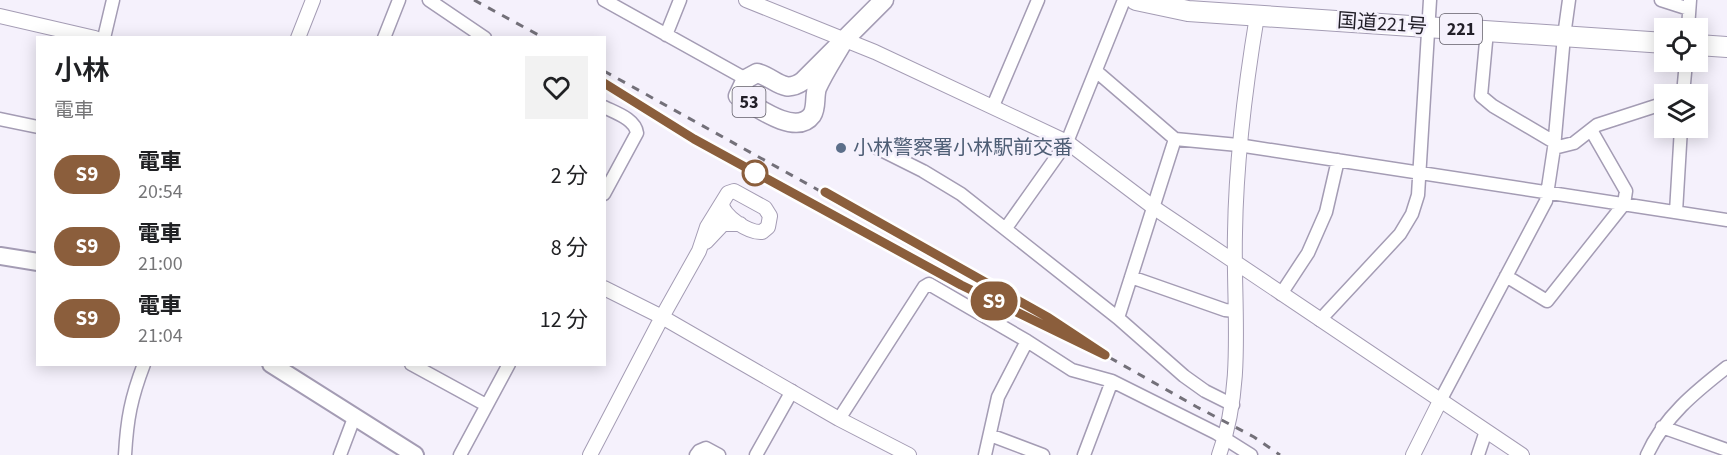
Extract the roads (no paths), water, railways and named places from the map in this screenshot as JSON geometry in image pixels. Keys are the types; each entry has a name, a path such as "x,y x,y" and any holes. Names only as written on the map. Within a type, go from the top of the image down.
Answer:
{"highway":[{"name":"国道221号","path":"1136,0 1188,11 1259,8 1429,27 1654,42"},
{"path":"1708,46 1727,47"}],"main road":[{"name":"53","path":"844,40 816,90 813,113 801,123 786,122 738,96 746,79 757,73 787,87 795,86 803,81 844,40 884,0"},
{"path":"0,256 36,262"},
{"path":"274,366 415,455"}],"street":[{"path":"104,36 113,0"},
{"path":"299,36 313,0"},
{"path":"385,36 399,0"},
{"path":"429,0 482,36"},
{"path":"604,0 746,79"},
{"path":"666,35 680,0"},
{"path":"747,0 993,106 1067,142 1153,207 1235,264 1522,455"},
{"path":"993,106 1038,0"},
{"path":"1006,228 1067,142 1124,0"},
{"path":"1320,320 1400,234 1412,214 1418,195 1430,0"},
{"path":"1413,455 1546,201 1569,0"},
{"path":"1661,0 1690,5"},
{"path":"1219,455 1226,438 1233,405 1234,235 1238,145 1259,8"},
{"path":"0,16 86,36"},
{"path":"1487,31 1481,96 1554,145 1574,143 1597,125 1654,107"},
{"path":"1096,71 1175,139 1238,145 1727,220"},
{"path":"606,108 634,125 637,133 606,190"},
{"path":"0,120 36,127"},
{"path":"1506,276 1547,301 1624,204 1626,191 1590,130"},
{"path":"1676,212 1680,138"},
{"path":"1118,318 1175,139"},
{"path":"877,148 961,194 1118,318 1184,376 1205,391 1233,405"},
{"path":"1281,294 1308,253 1326,212 1338,160"},
{"path":"699,251 707,227 728,193 734,191 765,208 770,216 768,227 762,232 754,232 726,214 722,203"},
{"path":"590,455 699,251 718,227 727,223 740,224"},
{"path":"1131,277 1225,310 1235,311"},
{"path":"839,419 927,284 1027,340 1072,369 1112,381 1226,438 1251,455"},
{"path":"606,289 662,317 839,419 909,455"},
{"path":"985,455 998,397 1027,340"},
{"path":"125,455 128,413 143,366"},
{"path":"415,366 486,405"},
{"path":"460,455 508,366"},
{"path":"1647,455 1656,435 1690,396 1726,369"},
{"path":"1084,455 1112,381"},
{"path":"756,455 792,391"},
{"path":"340,455 354,418"},
{"path":"1662,428 1727,450"},
{"path":"1478,455 1486,431"},
{"path":"990,435 1043,455"},
{"path":"696,455 706,448 719,455"}],"railway":[{"path":"474,0 540,36"},
{"path":"606,72 1063,326"},
{"path":"606,84 736,163 961,285 1105,355 1254,437 1280,455"}],"train":[{"name":"S9","path":"606,84 694,139 961,285 1105,355 1075,333 825,192"}],"place":[{"name":"小林警察署小林駅前交番","path":"841,148"}]}
